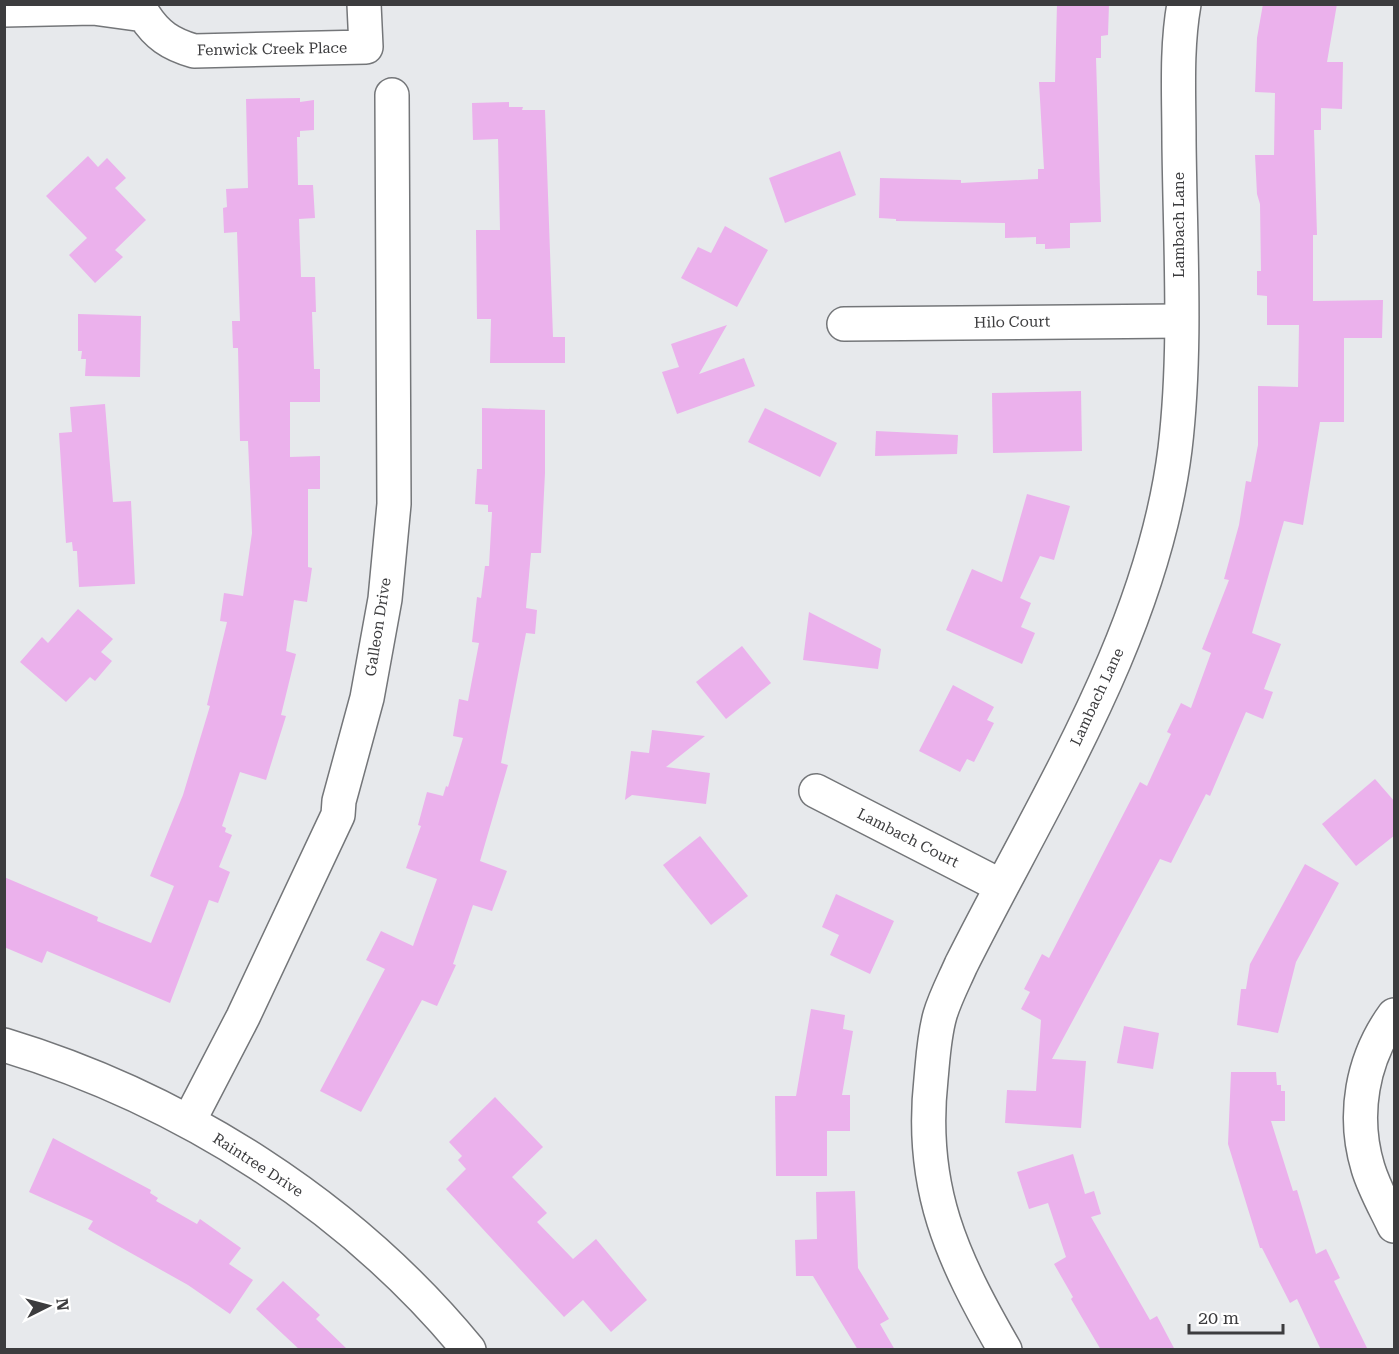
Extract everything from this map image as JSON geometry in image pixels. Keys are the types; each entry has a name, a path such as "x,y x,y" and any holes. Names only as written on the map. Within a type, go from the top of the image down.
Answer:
{"street":[{"name":"Fenwick Creek Place","path":"4,10 93,8 144,15 155,32 174,45 194,51 366,47 364,4"},
{"name":"Lambach Lane","path":"1005,1350 962,1271 939,1212 931,1176 927,1140 928,1105 940,1014 1001,886 1110,676 1151,566 1175,451 1180,374 1179,75 1185,4"},
{"name":"Galleon Drive","path":"189,1121 243,1017 338,816 339,801 367,698 385,599 394,504 392,95"},
{"name":"Hilo Court","path":"844,324 1180,321"},
{"name":"Lambach Court","path":"816,791 1001,886"},
{"path":"1395,1015 1380,1035 1368,1065 1361,1100 1361,1129 1368,1167 1395,1226"},
{"name":"Raintree Drive","path":"4,1045 48,1058 128,1091 189,1121 265,1167 334,1218 387,1263 448,1324 469,1350"}],"building":[{"path":"1057,4 1109,4 1108,35 1101,36 1101,58 1096,58 1101,222 1070,223 1070,248 1045,249 1045,244 1036,244 1036,237 1005,238 1005,223 896,221 896,219 879,218 880,178 961,180 961,183 1038,179 1038,169 1044,169 1039,82 1055,82"},
{"path":"1263,4 1337,4 1327,62 1343,62 1342,109 1321,108 1321,130 1314,130 1317,235 1313,235 1313,301 1383,300 1382,338 1344,338 1344,422 1320,422 1303,525 1284,521 1252,633 1281,644 1264,689 1273,692 1263,719 1246,712 1210,796 1206,794 1171,863 1160,859 1052,1059 1086,1061 1081,1128 1005,1123 1007,1090 1036,1091 1041,1020 1021,1009 1030,992 1024,989 1042,954 1049,958 1140,782 1147,786 1171,734 1167,732 1181,703 1191,708 1211,653 1202,649 1229,580 1224,579 1239,525 1246,481 1251,482 1258,445 1258,386 1298,387 1299,325 1267,325 1267,296 1257,295 1257,271 1261,271 1260,204 1257,194 1255,155 1274,155 1275,93 1255,92 1257,38"},
{"path":"300,98 300,102 314,100 314,130 300,131 300,137 297,137 298,185 313,185 315,218 299,219 301,277 315,277 316,312 312,312 314,369 320,369 320,402 290,402 290,457 320,456 320,489 308,489 308,567 312,568 307,602 294,600 286,651 296,654 281,715 286,716 266,780 240,772 222,826 226,828 225,832 232,835 219,867 230,872 218,903 209,900 170,1003 47,951 42,963 4,947 4,877 98,917 97,921 151,943 174,886 150,876 183,795 210,706 207,705 227,622 220,621 224,593 243,596 252,533 248,441 240,441 238,348 233,348 232,321 240,321 237,232 224,233 223,208 227,207 226,189 248,188 246,99"},
{"path":"509,102 509,107 523,107 522,110 545,110 553,337 565,337 565,363 490,363 491,319 477,319 476,230 500,230 498,139 473,140 472,103"},
{"path":"840,151 856,195 785,223 769,178"},
{"path":"88,156 98,167 107,158 126,178 115,188 146,220 115,250 123,257 95,283 69,255 87,238 46,196"},
{"path":"725,226 768,250 737,307 681,278 698,247 711,253"},
{"path":"78,314 141,316 140,377 85,376 86,359 81,359 82,351 78,351"},
{"path":"727,325 699,374 744,358 755,386 677,414 662,372 679,367 671,344"},
{"path":"1081,391 1082,451 993,453 992,393"},
{"path":"105,404 113,502 131,501 135,584 79,587 77,551 73,551 72,542 66,543 59,433 72,432 70,407"},
{"path":"482,408 545,410 541,553 531,553 526,608 537,610 535,634 526,633 501,763 508,765 480,861 507,871 492,911 473,905 453,964 456,965 437,1006 422,1000 361,1112 320,1091 385,969 366,960 381,931 413,946 437,879 406,868 421,826 418,825 427,792 443,796 446,786 448,787 463,738 453,736 459,699 468,701 479,643 472,642 477,597 481,598 485,566 489,566 492,512 488,512 488,505 475,504 477,469 482,469"},
{"path":"765,408 837,443 820,477 748,442"},
{"path":"876,431 958,435 957,454 875,456"},
{"path":"1027,494 1070,506 1054,560 1040,556 1020,598 1031,603 1021,627 1035,633 1022,664 946,630 972,569 1002,582"},
{"path":"78,609 113,639 101,652 112,661 95,681 90,677 66,702 20,662 42,637 48,643"},
{"path":"809,612 881,649 878,669 803,660"},
{"path":"742,646 771,683 726,719 696,682"},
{"path":"953,685 994,707 987,720 994,723 974,762 967,759 960,772 919,751"},
{"path":"652,730 705,736 666,767 710,773 706,804 632,795 625,800 631,751 649,753"},
{"path":"1375,779 1395,802 1395,835 1356,866 1322,824"},
{"path":"700,836 748,896 711,925 663,865"},
{"path":"1305,864 1339,883 1296,962 1278,1033 1237,1025 1241,989 1246,989 1250,964"},
{"path":"836,894 894,921 870,974 830,955 839,935 822,927"},
{"path":"811,1009 845,1015 843,1029 853,1031 842,1095 850,1095 850,1131 827,1131 827,1176 776,1176 775,1096 796,1096"},
{"path":"1124,1026 1159,1033 1153,1069 1117,1063"},
{"path":"1231,1072 1276,1072 1277,1085 1281,1085 1281,1091 1285,1091 1285,1121 1271,1121 1293,1191 1297,1190 1316,1254 1326,1249 1340,1278 1334,1281 1368,1350 1321,1350 1297,1299 1290,1303 1260,1248 1228,1144"},
{"path":"495,1097 543,1147 512,1177 547,1213 537,1222 573,1259 596,1239 647,1300 611,1332 583,1300 564,1317 446,1189 466,1169 458,1160 462,1156 449,1142"},
{"path":"53,1138 151,1190 150,1193 158,1198 156,1201 197,1224 200,1219 241,1248 229,1264 253,1280 230,1314 188,1285 88,1229 93,1221 29,1192"},
{"path":"1073,1154 1085,1194 1094,1191 1101,1214 1091,1217 1150,1320 1157,1316 1175,1350 1101,1350 1071,1299 1073,1297 1054,1264 1066,1257 1048,1203 1029,1209 1017,1172"},
{"path":"855,1191 858,1268 889,1319 880,1324 895,1350 858,1350 813,1276 796,1276 795,1240 817,1239 816,1192"},
{"path":"283,1281 320,1315 316,1319 348,1350 300,1350 256,1309"}]}
